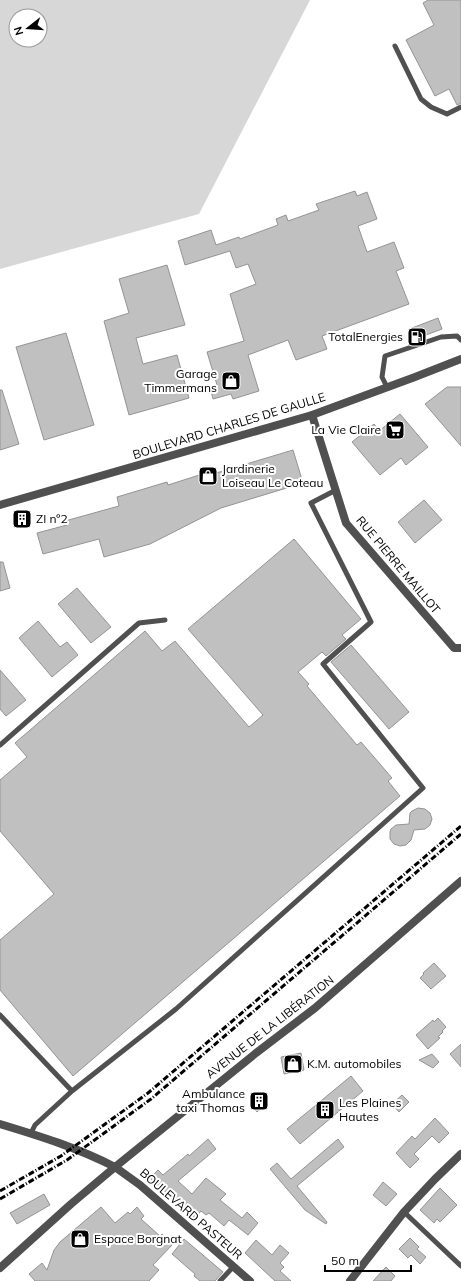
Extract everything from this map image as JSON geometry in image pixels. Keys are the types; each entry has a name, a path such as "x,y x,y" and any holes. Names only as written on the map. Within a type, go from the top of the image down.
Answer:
{"street":[{"name":"BOULEVARD CHARLES DE GAULLE","path":"0,505 312,415 461,359"},
{"name":"RUE PIERRE MAILLOT","path":"312,415 346,523 454,648 461,648"},
{"name":"AVENUE DE LA LIBÉRATION","path":"0,1268 115,1166 256,1053 315,1008 461,881"},
{"name":"BOULEVARD PASTEUR","path":"0,1124 81,1150 115,1166 140,1185 250,1281"},
{"path":"350,1281 404,1212 461,1154"}],"lane":[{"path":"395,46 421,99 431,107 447,114 461,107"},
{"path":"387,388 382,377 385,356 441,337 457,336 461,340"},
{"path":"31,1133 35,1126 72,1091 176,1008 423,788 323,664 371,622 310,504 336,490"},
{"path":"0,746 139,623 165,620"},
{"path":"0,1015 72,1091"},
{"path":"404,1212 461,1266"},
{"path":"220,1281 234,1266"}],"shaded area":[{"path":"0,0 310,0 199,214 0,269"}],"building":[{"path":"428,0 461,0 461,103 457,105 449,89 435,96 406,40 434,25 423,3"},
{"path":"355,191 357,196 367,192 377,219 358,226 367,252 394,242 404,268 396,271 409,304 322,336 327,349 296,360 288,340 248,355 259,391 233,399 231,394 213,399 210,387 217,385 207,352 244,341 230,294 256,284 248,264 236,268 230,251 185,265 178,241 211,230 216,245 239,237 240,239 278,225 276,219 286,215 288,221 319,210 316,204"},
{"path":"167,265 185,325 136,338 143,364 177,355 189,398 129,415 104,321 129,313 119,279"},
{"path":"438,318 442,329 415,339 412,328"},
{"path":"66,333 94,425 44,440 16,347"},
{"path":"447,387 461,387 461,446 425,404"},
{"path":"0,390 2,390 19,444 0,450"},
{"path":"400,414 428,447 406,465 401,458 380,475 352,442 374,424 379,431"},
{"path":"293,450 303,483 221,508 150,544 104,557 99,539 43,554 37,533 67,525 65,521 119,506 117,497 167,482 168,485 212,471 213,474"},
{"path":"424,500 442,520 415,543 398,522"},
{"path":"294,539 361,619 342,635 346,639 326,656 322,652 298,672 309,684 307,686 357,745 361,742 392,778 388,781 400,796 73,1076 0,990 0,940 54,894 0,831 0,780 27,757 15,743 145,631 162,651 175,641 249,727 263,715 188,629"},
{"path":"0,562 3,562 10,588 0,591"},
{"path":"77,588 111,627 91,643 58,604"},
{"path":"38,621 60,647 67,642 78,655 52,677 19,638"},
{"path":"351,645 409,712 389,729 331,662"},
{"path":"0,670 26,700 6,716 0,709"},
{"path":"418,808 425,809 430,813 432,819 430,825 425,829 414,830 411,840 406,845 400,846 394,844 390,839 391,829 396,825 409,824 410,813"},
{"path":"434,963 446,976 431,989 420,978 424,974 423,973"},
{"path":"438,1018 446,1027 438,1037 440,1038 428,1049 416,1035 433,1020 434,1022"},
{"path":"461,1044 461,1067 450,1054"},
{"name":"K.M. automobiles","path":"301,1053 304,1070 284,1074 281,1057"},
{"path":"432,1054 439,1062 433,1068 419,1060"},
{"name":"Les Plaines Hautes","path":"351,1076 363,1091 300,1144 287,1129"},
{"path":"402,1095 409,1102 399,1112 392,1104"},
{"name":"Ambulance taxi Thomas","path":"259,1098 265,1105 257,1112 251,1105"},
{"path":"435,1118 449,1133 439,1143 432,1136 414,1154 419,1159 410,1168 396,1153 412,1136 415,1139"},
{"path":"208,1139 216,1149 178,1181 192,1194 206,1178 226,1194 220,1200 242,1218 247,1212 258,1223 248,1235 229,1220 224,1226 209,1213 206,1215 201,1211 195,1218 150,1178 158,1170 163,1175 188,1154 189,1156"},
{"path":"338,1139 344,1147 297,1186 327,1222 326,1224 305,1210 270,1169 277,1163 291,1179"},
{"path":"383,1182 397,1194 386,1206 373,1195"},
{"path":"440,1188 457,1205 440,1222 437,1219 434,1223 420,1210"},
{"path":"44,1194 50,1205 17,1224 10,1213"},
{"path":"101,1207 115,1223 128,1212 130,1214 137,1207 144,1216 141,1219 160,1236 162,1234 173,1244 153,1265 159,1270 149,1281 35,1281 29,1274 42,1263 47,1270 54,1250 60,1242"},
{"path":"410,1238 419,1247 417,1249 426,1257 420,1264 411,1255 408,1258 399,1249"},
{"path":"184,1239 223,1272 215,1281 200,1281 194,1276 195,1274 172,1254"},
{"path":"256,1240 272,1255 280,1245 289,1253 280,1263 284,1267 280,1271 291,1281 275,1281 245,1253"},
{"path":"386,1267 395,1276 391,1281 373,1281"}],"railway":[{"path":"0,1191 61,1156 148,1093 461,826"},
{"path":"0,1199 67,1160 151,1099 461,834"}],"place":[{"name":"TotalEnergies","path":"417,337"},
{"name":"Garage Timmermans","path":"231,381"},
{"name":"La Vie Claire","path":"395,430"},
{"name":"Jardinerie Loiseau Le Coteau","path":"208,476"},
{"name":"ZI n°2","path":"22,519"},
{"name":"K.M. automobiles","path":"293,1064"},
{"name":"Ambulance taxi Thomas","path":"259,1101"},
{"name":"Les Plaines Hautes","path":"325,1110"},
{"name":"Espace Borgnat","path":"80,1239"}]}
